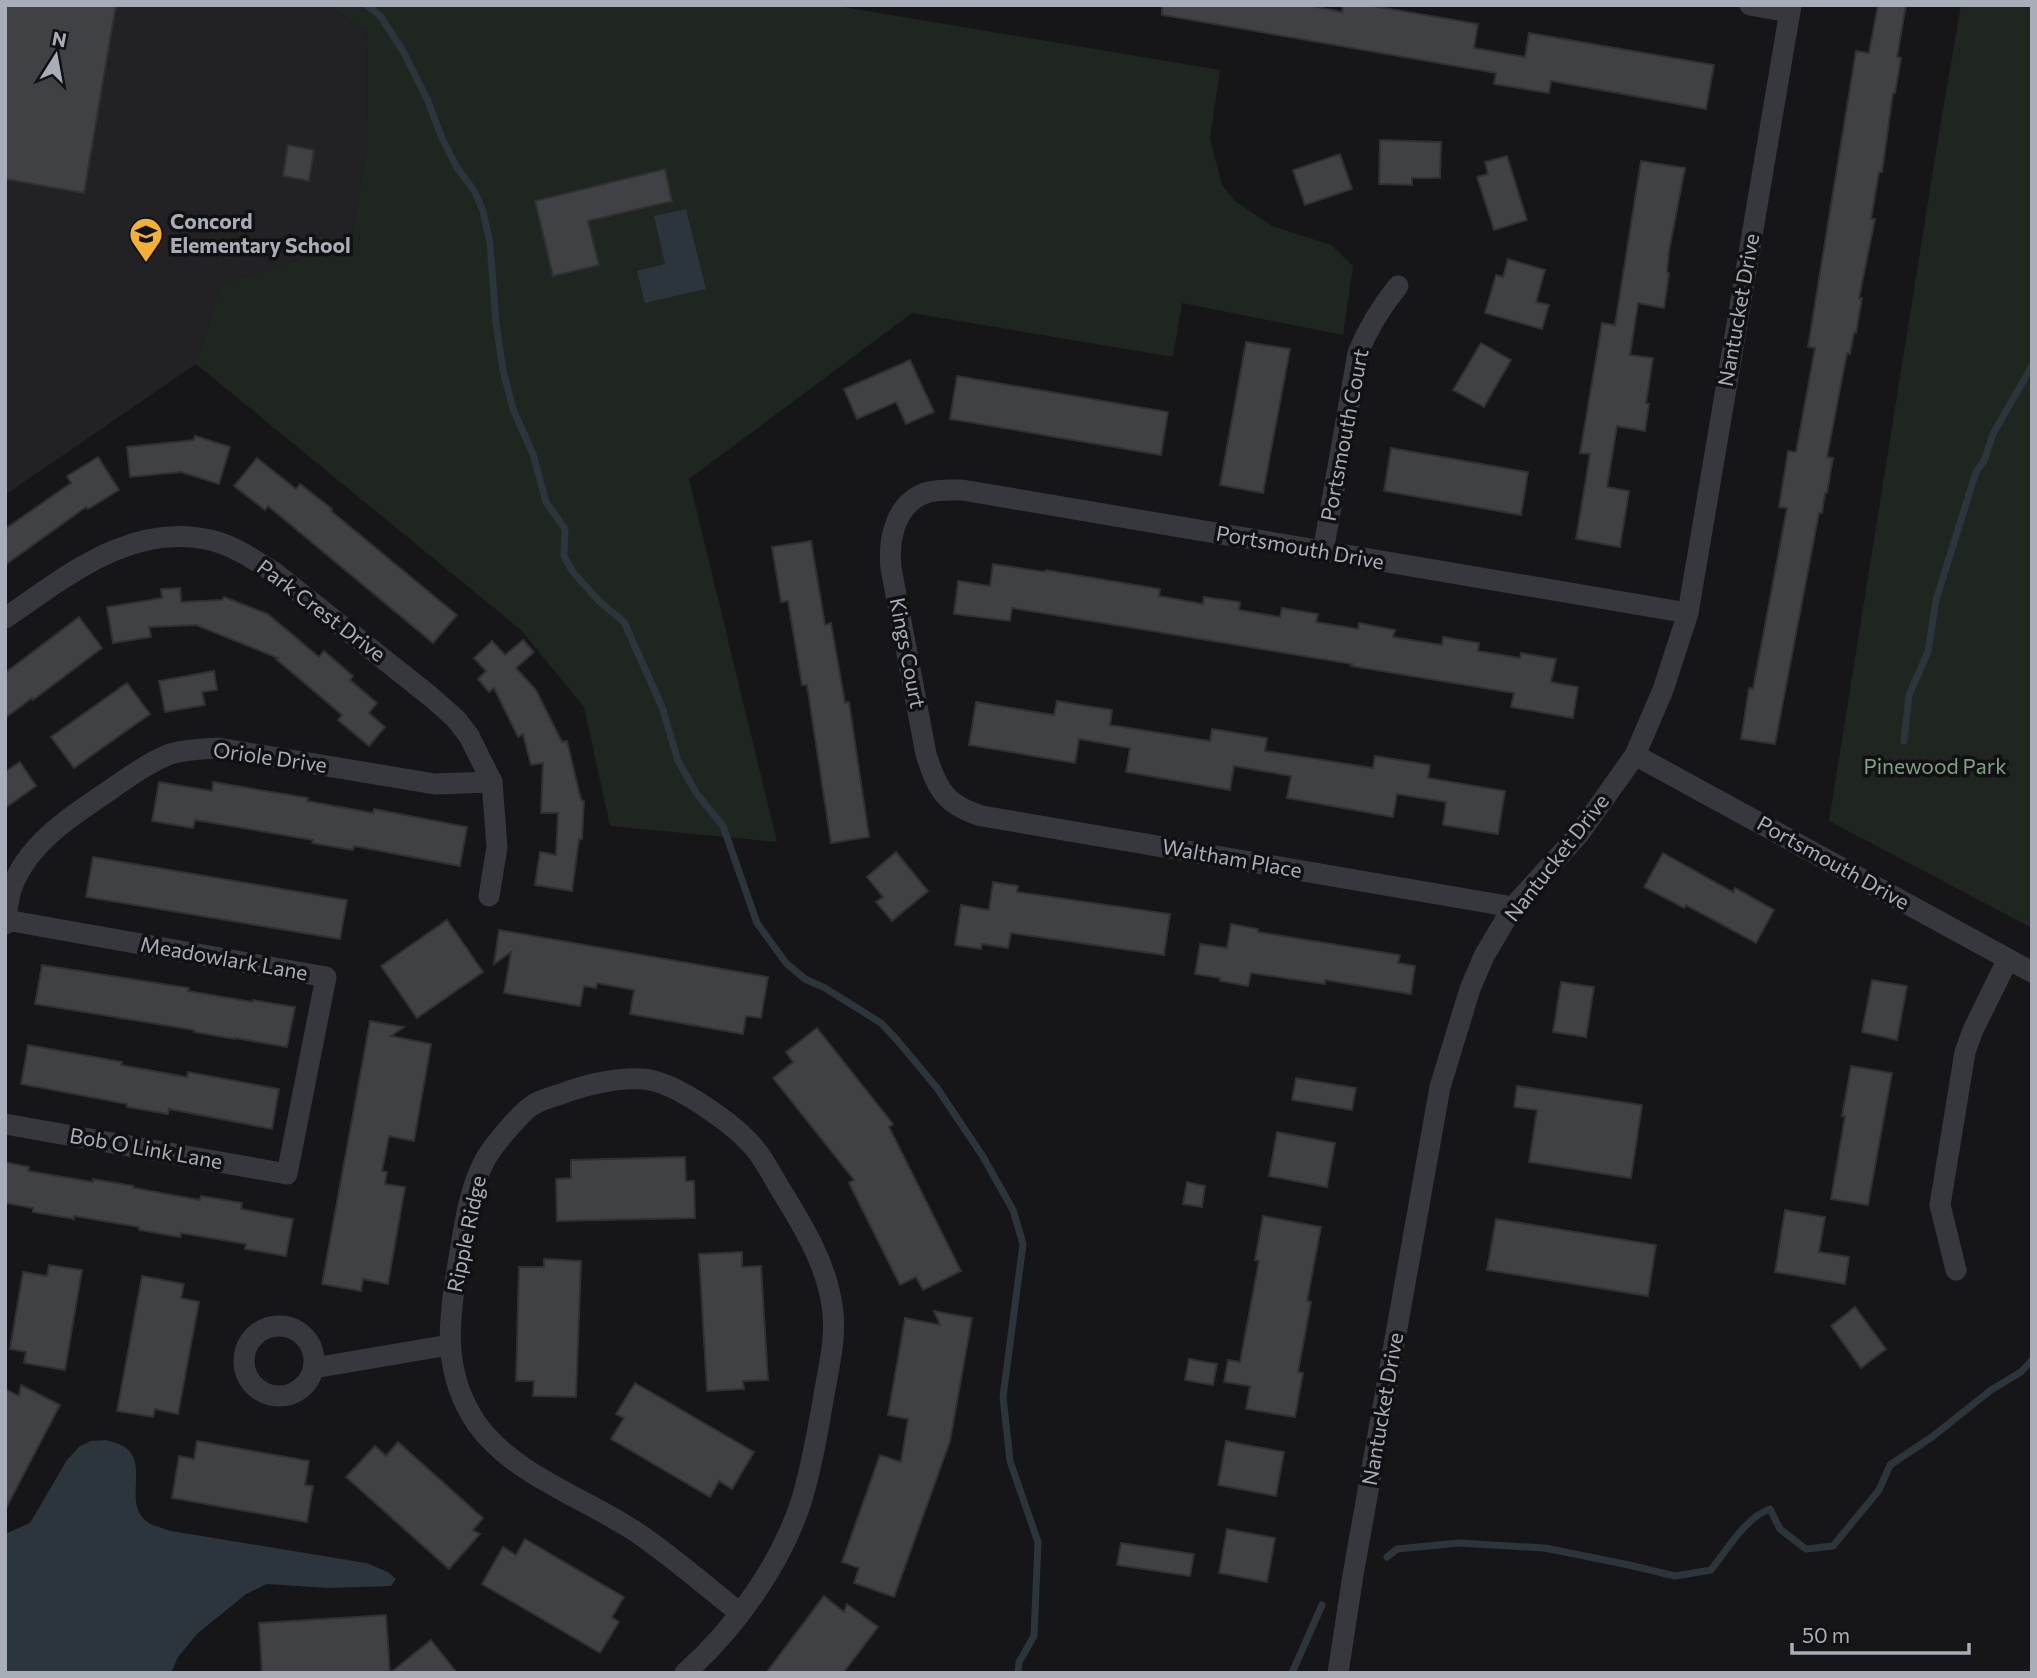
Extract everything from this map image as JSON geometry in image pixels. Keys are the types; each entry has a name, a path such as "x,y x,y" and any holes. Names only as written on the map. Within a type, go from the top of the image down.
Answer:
{"street":[{"path":"1750,5 1790,9"},
{"name":"Nantucket Drive","path":"1338,1673 1440,1087 1470,989 1484,956 1513,908 1579,834 1635,755 1663,690 1688,613 1790,9"},
{"name":"Portsmouth Court","path":"1323,552 1358,353 1365,334 1398,286"},
{"name":"Portsmouth Drive","path":"913,500 929,492 962,490 1688,613"},
{"name":"Kings Court","path":"913,500 901,511 893,532 889,551 891,568 926,754 942,792 954,804"},
{"name":"Park Crest Drive","path":"5,618 91,560 133,542 179,536 214,541 234,549 275,573 430,696 456,719 469,736 492,782 497,847 489,896"},
{"name":"Oriole Drive","path":"6,922 12,888 27,861 45,839 70,817 146,765 172,754 218,748 435,784 492,782"},
{"name":"Portsmouth Drive","path":"1635,755 2032,972"},
{"name":"Waltham Place","path":"954,804 965,811 982,816 1513,908"},
{"name":"Meadowlark Lane","path":"6,922 326,977 287,1174"},
{"path":"1956,1270 1940,1205 1965,1052 2008,959"},
{"name":"Ripple Ridge","path":"685,1673 703,1657 740,1613 778,1555 801,1500 816,1443 833,1340 833,1309 828,1281 814,1247 756,1150 726,1121 706,1107 666,1084 642,1079 584,1087 532,1105 492,1148 475,1179 450,1312 449,1345 460,1395 479,1426 506,1453 536,1476 638,1533 740,1613"},
{"name":"Bob O Link Lane","path":"5,1124 287,1174"},
{"path":"314,1368 449,1345"}],"shaded area":[{"name":"Concord Elementary School","path":"5,5 329,5 368,34 367,144 351,243 221,284 196,364 5,495"},
{"path":"686,209 706,289 645,303 637,271 665,264 654,216"},
{"path":"106,1440 124,1447 132,1455 136,1473 136,1503 139,1512 150,1524 171,1531 366,1563 388,1572 396,1579 391,1586 328,1588 267,1584 246,1594 197,1634 178,1657 171,1673 5,1673 5,1534 30,1523 67,1460 80,1446 91,1441"}],"green space":[{"path":"329,5 832,5 1220,70 1210,138 1222,185 1235,201 1272,226 1331,245 1353,266 1343,335 1182,303 1173,357 912,313 689,479 777,842 610,826 584,707 521,630 196,364 221,284 351,243 367,144 368,34"},
{"name":"Pinewood Park","path":"1961,5 2032,5 2032,928 1829,821"}],"building":[{"path":"5,5 116,5 84,193 5,179"},
{"path":"1162,5 1307,5 1342,12 1343,5 1367,5 1478,24 1474,48 1525,57 1529,33 1714,65 1706,109 1551,81 1549,93 1494,84 1496,73 1162,15"},
{"path":"1878,5 1906,5 1897,57 1901,58 1893,93 1882,172 1879,172 1871,219 1875,219 1859,298 1862,298 1856,333 1850,354 1847,353 1827,457 1833,458 1827,493 1822,513 1819,513 1775,744 1741,739 1749,688 1753,689 1787,508 1779,507 1788,451 1796,452 1815,348 1808,347 1856,51 1869,53"},
{"path":"1380,140 1441,142 1440,178 1412,178 1412,185 1379,184"},
{"path":"288,145 314,150 309,181 283,176"},
{"path":"1340,154 1352,189 1305,205 1293,170"},
{"path":"1507,156 1527,220 1494,230 1477,177 1488,174 1485,162"},
{"path":"1641,161 1685,168 1669,251 1664,308 1638,303 1630,355 1653,358 1645,431 1617,426 1607,487 1629,491 1620,547 1576,539 1590,454 1580,453 1602,323 1615,325"},
{"path":"665,169 672,201 588,221 599,265 553,276 535,201"},
{"path":"1508,259 1545,270 1536,302 1549,305 1542,329 1485,313 1496,275 1503,277"},
{"path":"1246,342 1290,349 1263,493 1220,485"},
{"path":"1481,343 1511,360 1484,407 1453,390"},
{"path":"910,360 934,412 906,424 896,402 857,419 844,389"},
{"path":"957,376 1168,412 1161,455 950,419"},
{"path":"195,436 230,447 219,484 181,472 130,477 127,447 194,440"},
{"path":"1391,448 1528,472 1521,515 1384,491"},
{"path":"98,457 119,490 88,509 86,507 5,565 5,529 71,483 67,476"},
{"path":"257,458 296,489 300,484 332,509 331,511 457,615 433,643 268,506 265,510 234,486"},
{"path":"811,541 825,625 831,623 845,703 849,702 869,837 831,843 807,685 802,685 788,601 781,602 772,547"},
{"path":"993,564 1160,589 1159,596 1203,604 1204,597 1240,602 1239,610 1280,617 1282,608 1318,614 1316,622 1358,629 1359,623 1395,630 1393,637 1442,645 1443,637 1479,643 1478,651 1520,658 1521,653 1556,659 1551,682 1578,687 1573,718 1511,707 1514,693 1351,666 1352,664 1012,608 1010,621 954,614 958,581 990,586"},
{"path":"180,588 181,602 222,600 224,597 268,614 319,657 324,651 353,676 350,680 377,703 369,713 385,727 369,746 338,720 342,715 276,659 278,658 196,625 149,627 151,637 113,643 107,607 162,598 161,589"},
{"path":"79,617 102,648 5,718 5,673"},
{"path":"523,640 534,652 516,668 536,690 562,742 567,741 581,800 584,801 582,839 579,839 572,891 535,885 540,852 556,855 558,813 541,813 543,763 531,765 523,734 518,737 494,688 489,692 478,679 486,671 474,658 492,641 505,655"},
{"path":"214,671 217,690 202,692 205,705 165,712 159,681"},
{"path":"127,683 150,714 74,768 51,737"},
{"path":"1057,701 1112,710 1110,725 1210,741 1212,729 1267,738 1265,751 1373,768 1375,756 1430,765 1428,778 1505,791 1498,834 1443,825 1446,802 1397,794 1393,817 1287,798 1291,776 1234,766 1230,790 1126,772 1130,748 1079,739 1075,763 969,745 976,702 1054,715"},
{"path":"20,762 36,786 5,808 5,772"},
{"path":"159,782 212,791 213,782 308,798 307,801 373,813 374,809 467,827 460,866 354,846 353,850 312,843 313,840 195,820 193,828 152,821"},
{"path":"896,852 928,891 892,921 876,902 883,897 867,877"},
{"path":"1663,853 1733,892 1735,888 1774,910 1756,943 1686,905 1684,908 1644,887"},
{"path":"93,857 347,900 340,939 86,897"},
{"path":"993,882 1018,886 1017,892 1170,914 1164,955 1011,933 1008,948 982,944 981,949 955,945 961,905 989,910"},
{"path":"447,920 483,972 417,1018 381,966"},
{"path":"1231,924 1258,929 1258,932 1400,955 1398,963 1415,966 1411,994 1325,980 1325,984 1251,973 1248,986 1195,974 1200,944 1227,948"},
{"path":"499,930 768,977 761,1018 746,1016 743,1034 630,1014 634,990 597,983 596,988 584,986 580,1006 504,993 511,952 494,964"},
{"path":"42,965 295,1007 287,1047 35,1004"},
{"path":"1872,980 1907,986 1897,1040 1862,1032"},
{"path":"1561,982 1594,987 1586,1037 1553,1032"},
{"path":"370,1021 404,1027 391,1036 431,1044 414,1141 389,1136 382,1171 387,1172 385,1184 405,1187 388,1284 363,1279 361,1291 322,1284"},
{"path":"817,1028 893,1124 889,1127 961,1271 923,1290 916,1277 900,1285 849,1183 854,1180 773,1078 793,1062 786,1052"},
{"path":"28,1045 187,1077 188,1072 279,1089 272,1129 169,1109 168,1114 127,1107 127,1104 21,1084"},
{"path":"1851,1066 1892,1073 1868,1205 1831,1199"},
{"path":"1296,1078 1356,1088 1352,1110 1292,1100"},
{"path":"1517,1086 1642,1105 1631,1178 1529,1162 1537,1110 1514,1107"},
{"path":"1277,1132 1335,1143 1327,1187 1269,1176"},
{"path":"685,1157 686,1181 694,1181 695,1218 557,1221 556,1179 571,1178 571,1160"},
{"path":"5,1162 29,1167 28,1171 93,1182 93,1179 200,1200 201,1196 242,1203 241,1209 293,1219 286,1256 245,1249 246,1244 181,1233 180,1237 74,1216 74,1219 33,1212 33,1208 5,1203"},
{"path":"1187,1182 1205,1186 1202,1207 1183,1204"},
{"path":"1785,1210 1825,1217 1819,1252 1849,1257 1845,1284 1775,1272"},
{"path":"1263,1216 1321,1227 1307,1301 1311,1302 1298,1372 1303,1373 1295,1417 1246,1409 1250,1386 1224,1382 1228,1360 1240,1362 1259,1261 1255,1260"},
{"path":"1496,1219 1656,1245 1648,1296 1487,1270"},
{"path":"742,1252 742,1267 761,1266 768,1380 743,1381 744,1389 707,1391 699,1254"},
{"path":"544,1259 581,1261 576,1397 533,1396 534,1381 516,1381 519,1267 544,1267"},
{"path":"49,1265 82,1270 65,1370 24,1363 26,1352 10,1349 23,1272 47,1276"},
{"path":"142,1276 184,1284 181,1298 199,1302 178,1414 155,1409 153,1417 117,1411"},
{"path":"1855,1307 1886,1349 1861,1368 1831,1326"},
{"path":"934,1311 972,1318 950,1441 894,1597 854,1583 859,1568 842,1562 880,1455 901,1462 908,1419 888,1415 905,1318 940,1325"},
{"path":"1189,1359 1217,1364 1213,1385 1185,1380"},
{"path":"635,1383 754,1452 732,1489 719,1481 710,1497 611,1439 624,1418 616,1414"},
{"path":"21,1385 60,1405 5,1510 5,1389 19,1396"},
{"path":"197,1441 309,1461 305,1485 313,1486 307,1522 172,1498 179,1456 194,1459"},
{"path":"1226,1441 1284,1452 1276,1496 1218,1485"},
{"path":"398,1442 483,1518 473,1530 480,1534 449,1569 346,1477 375,1446 386,1456"},
{"path":"1227,1529 1275,1538 1267,1582 1219,1573"},
{"path":"525,1539 624,1597 612,1617 619,1622 600,1653 482,1584 503,1547 516,1555"},
{"path":"1121,1543 1194,1554 1190,1576 1117,1565"},
{"path":"824,1596 844,1612 847,1604 878,1627 843,1673 766,1673"},
{"path":"386,1615 390,1673 262,1673 259,1623"},
{"path":"431,1640 457,1673 390,1673"}],"waterway":[{"path":"367,5 381,17 403,51 427,99 442,138 456,166 475,192 483,211 490,243 496,323 503,370 513,409 533,454 546,502 565,529 564,556 573,572 599,601 624,622 662,707 678,761 697,794 723,826 757,923 786,963 805,979 825,988 881,1023 897,1040 937,1088 982,1155 1013,1210 1023,1244 1003,1397 1010,1461 1038,1542 1034,1636 1019,1662 1018,1673"},
{"path":"1904,741 1909,695 1928,652 1936,600 1976,472 1984,461 1993,434 2032,366"},
{"path":"1387,1557 1397,1549 1459,1543 1545,1548 1675,1576 1711,1570 1745,1526 1770,1509 1780,1529 1806,1549 1833,1546 1879,1490 1890,1465 1932,1437 1991,1390 2021,1372 2032,1360"},
{"path":"1292,1673 1322,1605"}],"place":[{"name":"Concord Elementary School","path":"146,264"}]}
